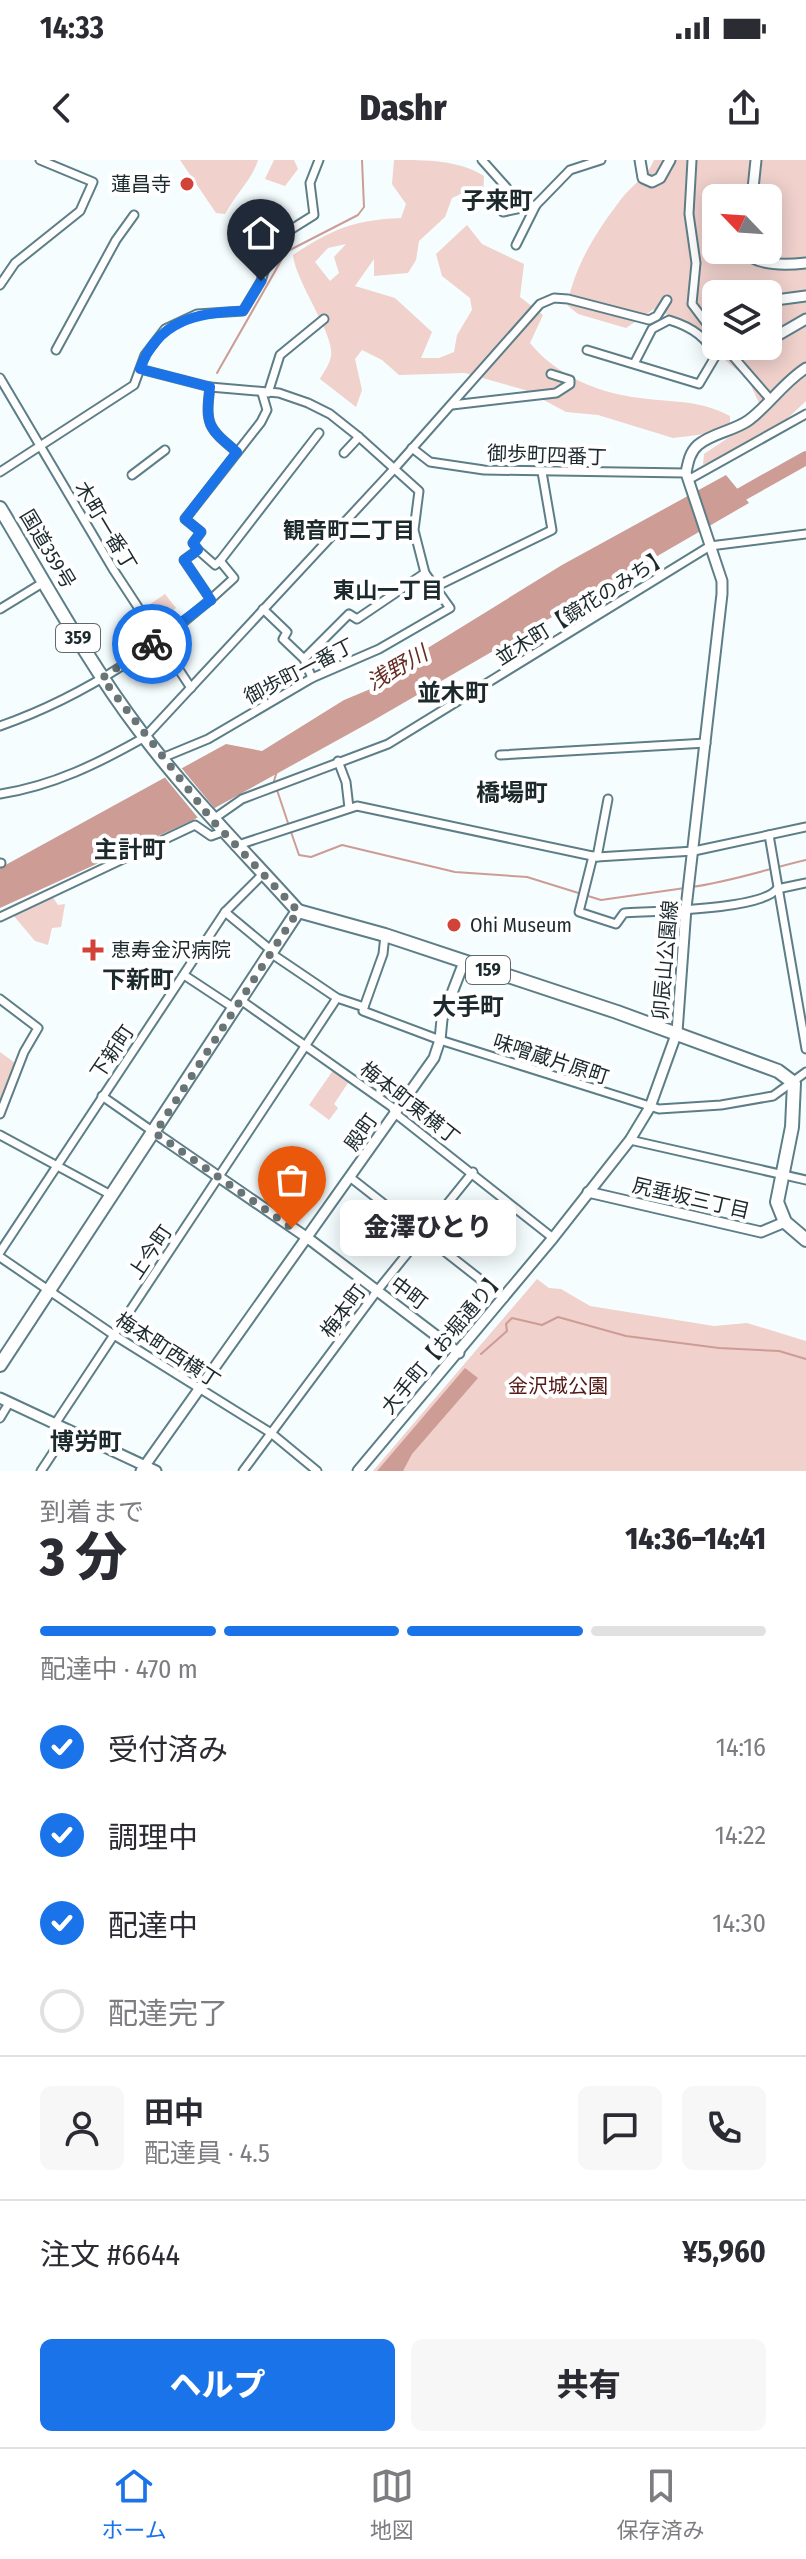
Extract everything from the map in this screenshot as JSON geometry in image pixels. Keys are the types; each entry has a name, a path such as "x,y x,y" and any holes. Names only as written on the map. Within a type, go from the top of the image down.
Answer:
{"highway":[{"name":"国道359号","path":"0,508 102,678 145,737 210,817 217,834 235,846 298,911"},
{"name":"159","path":"298,911 385,935 677,1032 768,1064 794,1083"},
{"path":"0,1365 298,911"},
{"path":"794,1083 792,1127 777,1202 785,1222 806,1240"}],"street":[{"path":"0,285 15,263 80,211 93,182 40,160"},
{"path":"0,472 134,385 153,342 165,329 197,314 243,311 253,299 274,240 314,215 310,183 319,160"},
{"path":"482,160 507,188 503,212 536,205"},
{"path":"516,245 536,205 570,170 601,160"},
{"path":"640,160 643,178 652,182 660,178 670,160"},
{"path":"753,184 756,160"},
{"path":"692,162 689,214 696,263 692,304 702,321"},
{"path":"56,350 134,215"},
{"path":"782,262 806,263"},
{"path":"782,299 806,296"},
{"path":"0,794 22,791 100,764 145,737 394,469 540,304 554,298 568,299 649,320 657,316 667,300"},
{"path":"319,433 220,561 215,565 198,550 193,543 201,532 185,519 266,413 265,393 280,355 324,319"},
{"path":"782,333 806,319"},
{"path":"634,364 652,329 669,320 702,334"},
{"path":"587,350 699,384 713,360"},
{"path":"736,360 770,399"},
{"path":"688,480 691,452 701,442 737,428 806,368"},
{"path":"140,369 210,387 265,393 308,403 330,414 419,491 414,530 425,573 435,587 552,530 554,525 542,472"},
{"path":"452,405 556,393 570,384 570,380 551,374"},
{"name":"木町一番丁","path":"0,378 191,688"},
{"path":"210,387 206,417 211,428 237,452"},
{"path":"688,480 806,414"},
{"path":"344,453 359,437"},
{"name":"御歩町四番丁","path":"412,448 437,463 688,480"},
{"path":"132,475 165,450"},
{"name":"卯辰山公園線","path":"677,1032 686,908 722,594 722,581 688,480"},
{"name":"並木町【鏡花のみち】","path":"210,817 242,799 388,744 434,718 709,542 806,534"},
{"path":"198,550 184,560 211,600"},
{"path":"0,726 34,714 102,678 211,600 234,578 220,561"},
{"path":"304,659 349,614 357,619 425,573"},
{"path":"0,609 44,582"},
{"name":"御歩町一番丁","path":"164,760 208,739 312,678 379,649 450,608 435,587"},
{"path":"263,609 287,632 283,639 304,659 312,678"},
{"path":"500,755 706,743"},
{"path":"338,761 346,782 349,808"},
{"path":"608,799 579,912 616,924 624,913 744,903 773,895 777,889 806,883"},
{"path":"235,846 357,806 595,856 694,851 806,827"},
{"path":"0,917 195,825 217,834"},
{"path":"769,835 806,1049"},
{"name":"下新町","path":"0,1254 225,912 263,874"},
{"name":"味噌蔵片原町","path":"225,912 273,953 337,998 364,1007 363,1011 440,1040 650,1107 721,1105 773,1096 806,1072"},
{"path":"364,1007 383,954 385,935"},
{"name":"殿町","path":"143,1468 309,1239 434,1058 442,1019 464,962"},
{"name":"梅本町東横丁","path":"184,975 306,1044 392,1107 396,1114 553,1238"},
{"name":"上今町","path":"55,1424 337,998"},
{"path":"0,999 38,1028 24,1051 0,1114"},
{"name":"大手町【お堀通り】","path":"358,1471 459,1353 630,1140 650,1107 677,1032"},
{"name":"中町","path":"102,1096 309,1239 459,1353"},
{"path":"0,1135 59,1164 111,1195"},
{"path":"630,1140 806,1180"},
{"name":"梅本町","path":"243,1471 377,1291 473,1172"},
{"path":"351,1178 504,1298"},
{"name":"尻垂坂三丁目","path":"588,1192 761,1232 785,1222"},
{"name":"梅本町西横丁","path":"0,1254 114,1335 271,1433 317,1471"},
{"path":"0,1418 5,1400 143,1468 156,1471"},
{"path":"41,1471 68,1430"}],"green space":[{"path":"180,160 258,160 225,214 216,213"},
{"path":"274,160 294,160 298,169 285,186 265,179"},
{"path":"394,160 453,164 484,176 483,197 467,191 452,198 445,217 419,241 416,260 408,273 374,276 374,259 355,286 395,298 432,332 421,358 439,358 454,352 457,335 472,310 470,298 442,276 436,254 467,225 482,244 524,264 520,297 543,315 530,343 553,365 579,381 609,392 696,404 718,411 730,416 730,431 673,438 598,415 566,412 525,390 465,373 399,375 382,360 362,350 355,359 362,390 356,407 320,379 328,365 331,347 293,255 344,228 370,221 401,218 406,204 392,184","holes":["346,244 334,257 339,273 330,281 315,262 328,248"]},
{"path":"654,160 806,160 806,401 772,433 703,465 704,454 764,414 748,379 725,360 782,360 782,280 702,280 702,333 697,327 654,309 626,328 578,314 567,305 582,262 622,198 644,176"},
{"path":"165,594 176,608 153,624 143,609"},
{"path":"52,896 58,905 65,904 61,927 52,928 48,945 35,941 13,915"},
{"path":"0,1052 15,1063 0,1101"},
{"path":"334,1069 350,1080 334,1104 338,1108 329,1120 309,1105"},
{"name":"金沢城公園","path":"537,1279 549,1288 561,1289 590,1306 714,1326 747,1323 806,1341 806,1471 373,1471"}],"shaded area":[{"path":"726,475 749,503 374,720 193,820 0,908 0,868 226,744 262,751 344,700 380,685 405,662 562,565"},
{"path":"465,1368 478,1378 412,1454 403,1471 377,1471"}],"pier":[{"path":"179,765 216,810 199,819 162,774"}],"waterway":[{"path":"217,373 286,252 358,215 364,207 362,160"},
{"name":"浅野川","path":"726,503 806,458"},
{"path":"274,781 277,771"},
{"path":"277,790 288,823"},
{"path":"291,832 299,855 311,857 342,845 455,872 527,877 601,900 685,888"},
{"path":"691,887 806,860"},
{"path":"481,1354 507,1331 506,1324 512,1318 542,1325 558,1317 626,1336 719,1348 779,1351 806,1359"}],"way so far":[{"path":"152,644 102,678 222,832 298,911 155,1133 292,1228"}],"place":[{"name":"蓮昌寺","path":"187,184"},
{"name":"Ohi Museum","path":"454,925"},
{"name":"恵寿金沢病院","path":"93,950"},
{"name":"金澤ひとり","path":"292,1228"}],"district":[{"name":"子来町","path":"497,201"},
{"name":"観音町二丁目","path":"349,530"},
{"name":"東山一丁目","path":"388,590"},
{"name":"並木町","path":"453,693"},
{"name":"橋場町","path":"512,793"},
{"name":"主計町","path":"130,850"},
{"name":"下新町","path":"138,980"},
{"name":"大手町","path":"468,1007"},
{"name":"博労町","path":"86,1442"}],"route":[{"path":"152,644 211,600 184,560 198,550 193,543 201,532 185,519 237,452 212,431 206,417 210,387 140,369 153,342 165,329 197,314 243,311 253,299 261,281"}]}
